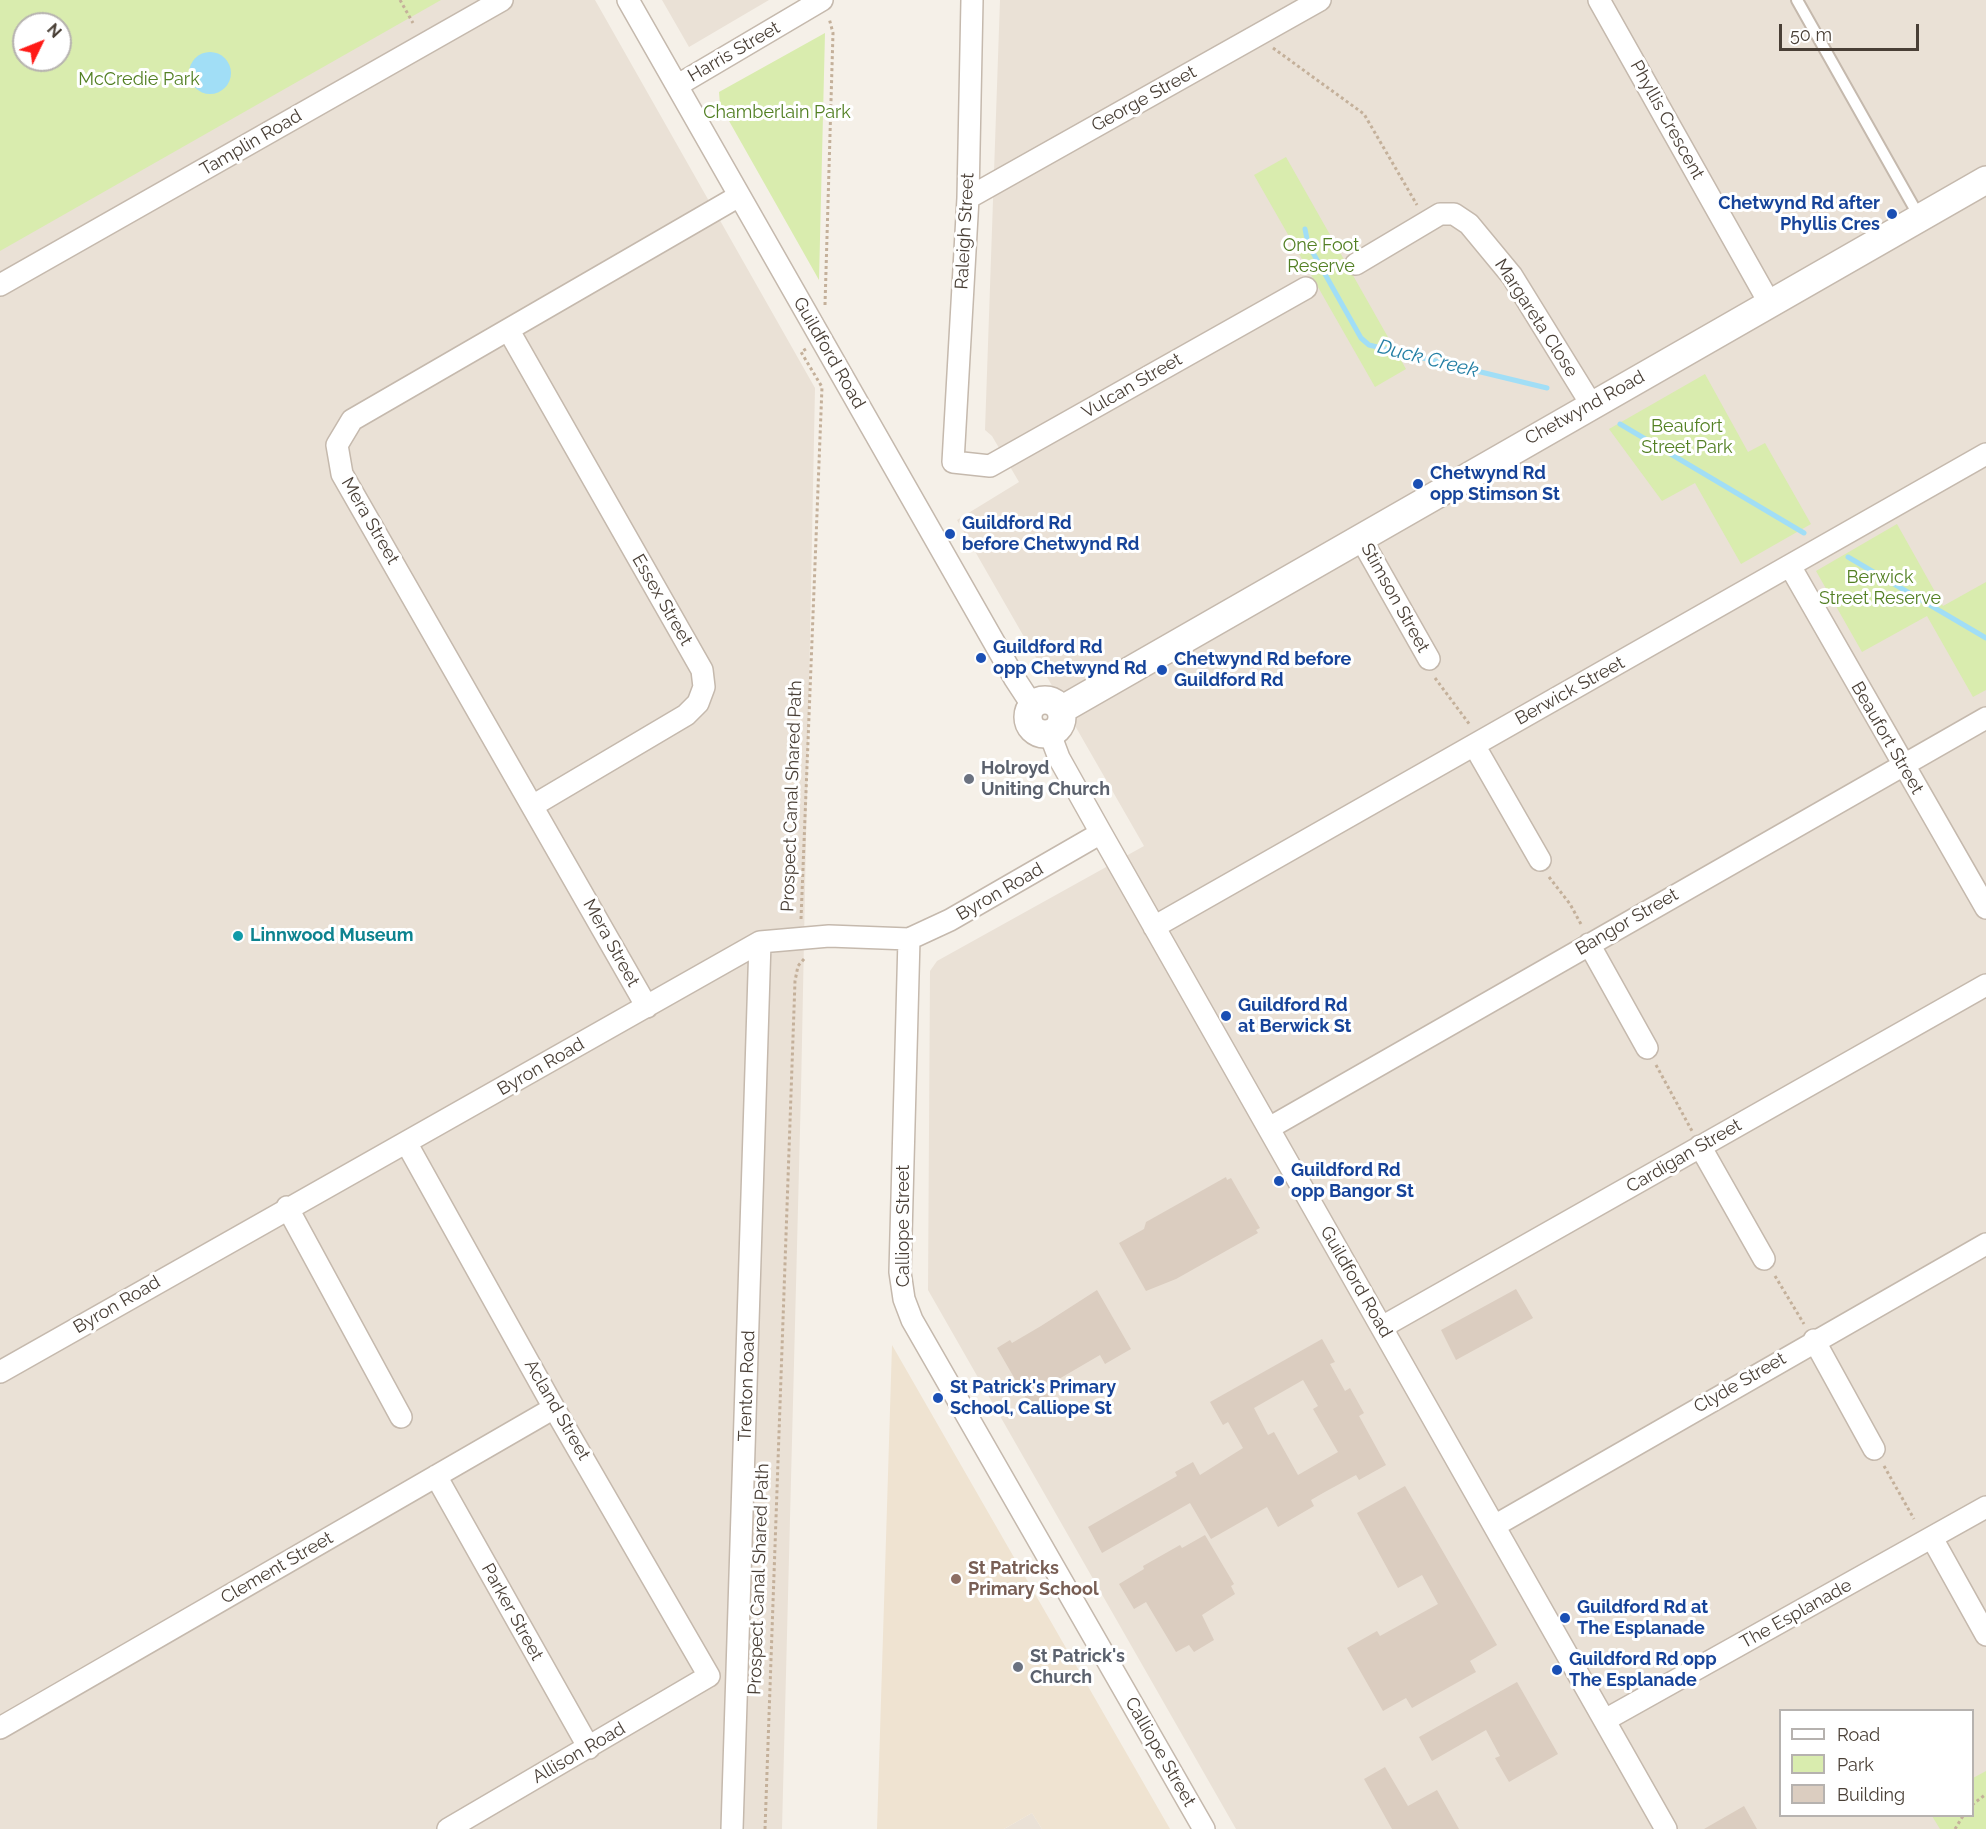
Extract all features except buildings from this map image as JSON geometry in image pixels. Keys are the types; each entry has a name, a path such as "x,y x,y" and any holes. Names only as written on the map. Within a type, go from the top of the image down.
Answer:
{"street":[{"name":"Tamplin Road","path":"0,285 502,0"},
{"name":"Guildford Road","path":"628,0 881,446 1032,705"},
{"name":"Raleigh Street","path":"953,462 968,198 972,0"},
{"name":"George Street","path":"968,198 1320,0"},
{"name":"Phyllis Crescent","path":"1599,0 1770,304"},
{"name":"Harris Street","path":"678,85 800,7 825,7"},
{"name":"Chetwynd Road","path":"1056,722 1360,537 1986,180"},
{"name":"Mera Street","path":"647,1007 534,805 342,474 337,445 352,420 739,196"},
{"name":"Margareta Close","path":"1356,264 1440,214 1454,214 1469,224 1512,276 1591,404"},
{"name":"Vulcan Street","path":"953,462 990,466 1306,288"},
{"name":"Essex Street","path":"509,331 702,670 704,687 698,703 686,715 534,805"},
{"name":"Berwick Street","path":"1154,927 1472,736 1790,567 1986,454"},
{"name":"Stimson Street","path":"1360,537 1429,659"},
{"name":"Beaufort Street","path":"1790,567 1986,908"},
{"path":"1032,705 1048,700 1056,722"},
{"name":"Bangor Street","path":"1269,1128 1986,718"},
{"name":"Guildford Road","path":"1056,722 1059,758 1666,1829"},
{"path":"1472,736 1540,860"},
{"name":"Byron Road","path":"0,1372 287,1207 407,1144 760,942 821,937 909,939 950,920 1101,833"},
{"name":"Calliope Street","path":"909,939 900,1272 904,1299 912,1320 1204,1829"},
{"name":"Trenton Road","path":"732,1829 760,942"},
{"path":"1589,944 1647,1048"},
{"name":"Cardigan Street","path":"1382,1327 1986,985"},
{"name":"Acland Street","path":"407,1144 554,1408 709,1676"},
{"path":"1700,1146 1764,1259"},
{"path":"287,1207 401,1417"},
{"name":"Clyde Street","path":"1496,1526 1986,1244"},
{"path":"1814,1341 1874,1449"},
{"name":"Clement Street","path":"0,1728 554,1408"},
{"name":"Parker Street","path":"436,1476 589,1748"},
{"name":"The Esplanade","path":"1605,1720 1986,1507"},
{"path":"1932,1538 1986,1635"},
{"path":"709,1676 737,1681"},
{"name":"Allison Road","path":"448,1829 709,1676"}],"lane":[{"path":"1797,0 1920,218"}],"path":[{"path":"400,0 413,23"},
{"path":"825,7 833,33 824,296 826,310"},
{"path":"1257,36 1364,114 1427,222"},
{"name":"Prospect Canal Shared Path","path":"765,1829 795,981 798,966 821,937 801,920 800,888 822,387 801,352 821,340"},
{"path":"1429,659 1435,681 1472,736"},
{"path":"1540,860 1542,867 1570,904 1589,944"},
{"path":"1647,1048 1700,1146"},
{"path":"1764,1259 1814,1341"},
{"path":"1874,1449 1914,1519"},
{"path":"1974,1803 1986,1794"}],"shaded area":[{"path":"0,0 595,0 815,388 801,1091 782,1829 0,1829"},
{"path":"662,0 769,0 689,47"},
{"path":"1000,0 1986,0 1986,1829 1236,1829 928,1290 930,971 937,961 1144,846 957,520 1019,482 992,436 985,430"},
{"name":"St Patricks Primary School","path":"892,1345 1170,1829 1042,1829 1032,1813 1004,1829 877,1829"},
{"path":"1032,1813 1042,1829 1004,1829"}],"green space":[{"name":"McCredie Park","path":"0,0 441,0 0,251"},
{"name":"Chamberlain Park","path":"825,33 819,280 720,105 719,92"},
{"name":"One Foot Reserve","path":"1286,157 1406,369 1375,387 1254,175"},
{"name":"Beaufort Street Park","path":"1705,374 1748,452 1765,443 1811,524 1741,564 1695,483 1662,501 1609,429"},
{"name":"Berwick Street Reserve","path":"1897,524 1943,606 1986,582 1986,690 1973,697 1927,616 1862,652 1816,571"},
{"path":"1986,1771 1986,1829 1940,1829 1933,1817 1974,1817 1974,1777"}],"water":[{"path":"210,52 218,53 225,58 230,65 230,81 225,88 218,93 210,94 202,93 195,88 190,81 189,73 190,65 195,58 202,53"}],"waterway":[{"name":"Duck Creek","path":"1305,229 1308,244 1361,338 1369,345 1547,388"},
{"name":"Duck Creek","path":"1620,424 1804,533"},
{"name":"Duck Creek","path":"1848,557 1986,638"}],"place":[{"name":"Chetwynd Rd after Phyllis Cres","path":"1892,214"},
{"name":"Chetwynd Rd opp Stimson St","path":"1418,484"},
{"name":"Guildford Rd before Chetwynd Rd","path":"950,534"},
{"name":"Guildford Rd opp Chetwynd Rd","path":"981,658"},
{"name":"Chetwynd Rd before Guildford Rd","path":"1162,670"},
{"name":"Holroyd Uniting Church","path":"969,779"},
{"name":"Linnwood Museum","path":"238,936"},
{"name":"Guildford Rd at Berwick St","path":"1226,1016"},
{"name":"Guildford Rd opp Bangor St","path":"1279,1181"},
{"name":"St Patrick's Primary School, Calliope St","path":"938,1398"},
{"name":"St Patricks Primary School","path":"956,1579"},
{"name":"Guildford Rd at The Esplanade","path":"1565,1618"},
{"name":"St Patrick's Church","path":"1018,1667"},
{"name":"Guildford Rd opp The Esplanade","path":"1557,1670"}]}
